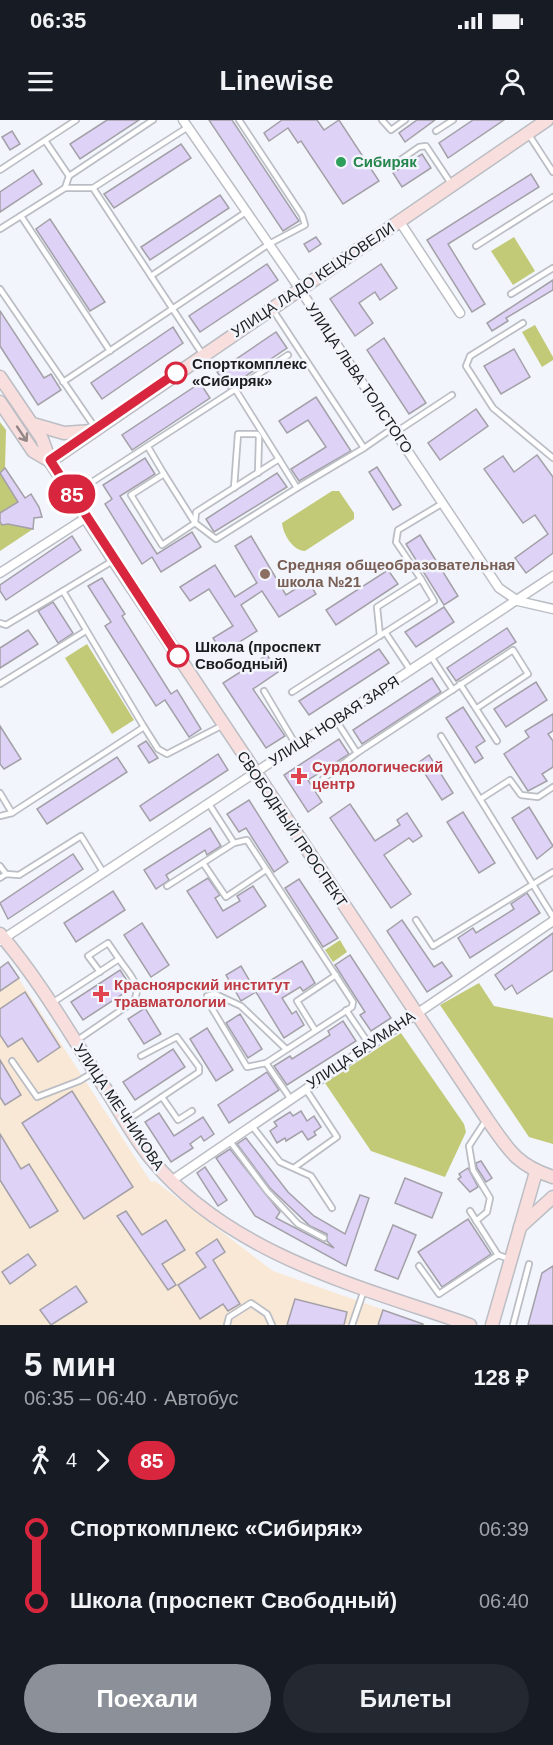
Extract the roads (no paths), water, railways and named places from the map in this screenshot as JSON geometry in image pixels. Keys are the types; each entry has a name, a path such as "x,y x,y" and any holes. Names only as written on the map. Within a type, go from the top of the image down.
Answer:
{"main road":[{"name":"УЛИЦА ЛАДО КЕЦХОВЕЛИ","path":"50,460 547,120"},
{"name":"СВОБОДНЫЙ ПРОСПЕКТ","path":"0,376 33,424 50,460 114,560 487,1119 514,1158 536,1172 553,1177"},
{"name":"СВОБОДНЫЙ ПРОСПЕКТ","path":"0,402 33,451 50,460"},
{"path":"33,424 64,434 94,430"},
{"name":"УЛИЦА МЕЧНИКОВА","path":"1,938 50,1004 151,1159 171,1181 220,1220 278,1256 470,1325"},
{"path":"492,1325 504,1257 519,1227 536,1172"},
{"path":"519,1227 553,1197"}],"street":[{"name":"УЛИЦА ЛЬВА ТОЛСТОГО","path":"186,123 300,289 499,588 518,601"},
{"path":"400,222 460,313"},
{"path":"0,573 87,517"},
{"name":"УЛИЦА НОВАЯ ЗАРЯ","path":"1,938 105,874 254,772 432,658 553,576"},
{"path":"518,601 553,609"},
{"name":"УЛИЦА БАУМАНА","path":"171,1181 369,1044 553,921"}],"lane":[{"path":"0,170 46,142 76,120"},
{"path":"65,188 69,176 153,120"},
{"path":"63,382 269,244 305,225 302,215 239,120"},
{"path":"382,120 391,130 405,120"},
{"path":"436,131 453,120"},
{"path":"0,229 65,188 93,188 186,123"},
{"path":"528,133 553,172"},
{"path":"46,142 69,176"},
{"path":"396,163 419,147 426,146 452,185"},
{"path":"93,188 203,355"},
{"path":"476,246 553,197"},
{"path":"151,276 247,212"},
{"path":"21,216 110,351"},
{"path":"511,294 553,268"},
{"path":"0,288 94,430"},
{"path":"272,308 364,448"},
{"path":"523,323 470,356 466,366 493,408 553,458"},
{"path":"72,495 288,355"},
{"path":"235,389 297,488"},
{"path":"148,447 195,523 216,539 452,394"},
{"path":"234,488 238,434 257,434 259,437 258,472"},
{"path":"195,523 196,512 279,459"},
{"path":"164,474 131,495 162,545 195,523"},
{"path":"292,692 434,601 396,542 398,530 443,503"},
{"path":"0,622 6,625 114,560"},
{"path":"380,636 377,607 421,579"},
{"path":"63,591 84,632 158,749 166,754 223,725"},
{"path":"0,684 84,632"},
{"path":"385,632 411,671"},
{"path":"323,779 357,753 513,650 528,674 477,708"},
{"path":"432,658 453,690"},
{"path":"460,684 496,741"},
{"path":"264,691 297,745"},
{"path":"336,720 357,753"},
{"path":"0,816 12,813 144,727"},
{"path":"441,736 482,798 553,917"},
{"path":"482,798 510,780 521,795 538,797 553,787"},
{"path":"0,793 12,813"},
{"path":"209,804 234,843"},
{"path":"0,878 6,874 19,875 81,836 105,874"},
{"path":"167,886 234,843 247,840 353,1002 346,1010 266,1063 247,1067 207,1000 210,994 241,1006 286,1049"},
{"path":"204,863 226,897 266,870"},
{"path":"0,866 6,874"},
{"path":"416,920 433,946 553,872"},
{"path":"75,1042 133,1002 138,995 138,988 108,943 88,956 99,972"},
{"path":"50,1004 119,960"},
{"path":"315,1030 297,1001 336,975"},
{"path":"346,1010 369,1044"},
{"path":"126,1121 197,1075 199,1067 177,1037 141,1056"},
{"path":"12,1060 37,1096 79,1081 94,1072"},
{"path":"266,1063 290,1098"},
{"path":"295,1167 337,1137 305,1088"},
{"path":"162,1097 178,1120 192,1111"},
{"path":"476,1221 487,1212 490,1198 473,1170 469,1146 487,1119"},
{"path":"251,1125 280,1162 295,1167 310,1176 332,1208"},
{"path":"229,1140 267,1191 298,1224 324,1238"},
{"path":"419,1266 439,1294 504,1257 470,1211"},
{"path":"513,1325 529,1264"},
{"path":"352,1325 364,1288"},
{"path":"227,1325 229,1317 252,1303 267,1314 272,1325"}],"place":[{"name":"Сибиряк","path":"341,162"},
{"name":"Спорткомплекс «Сибиряк»","path":"176,373"},
{"name":"Средняя общеобразовательная школа №21","path":"265,574"},
{"name":"Школа (проспект Свободный)","path":"178,656"},
{"name":"Сурдологический центр","path":"299,776"},
{"name":"Красноярский институт травматологии","path":"101,994"}]}
